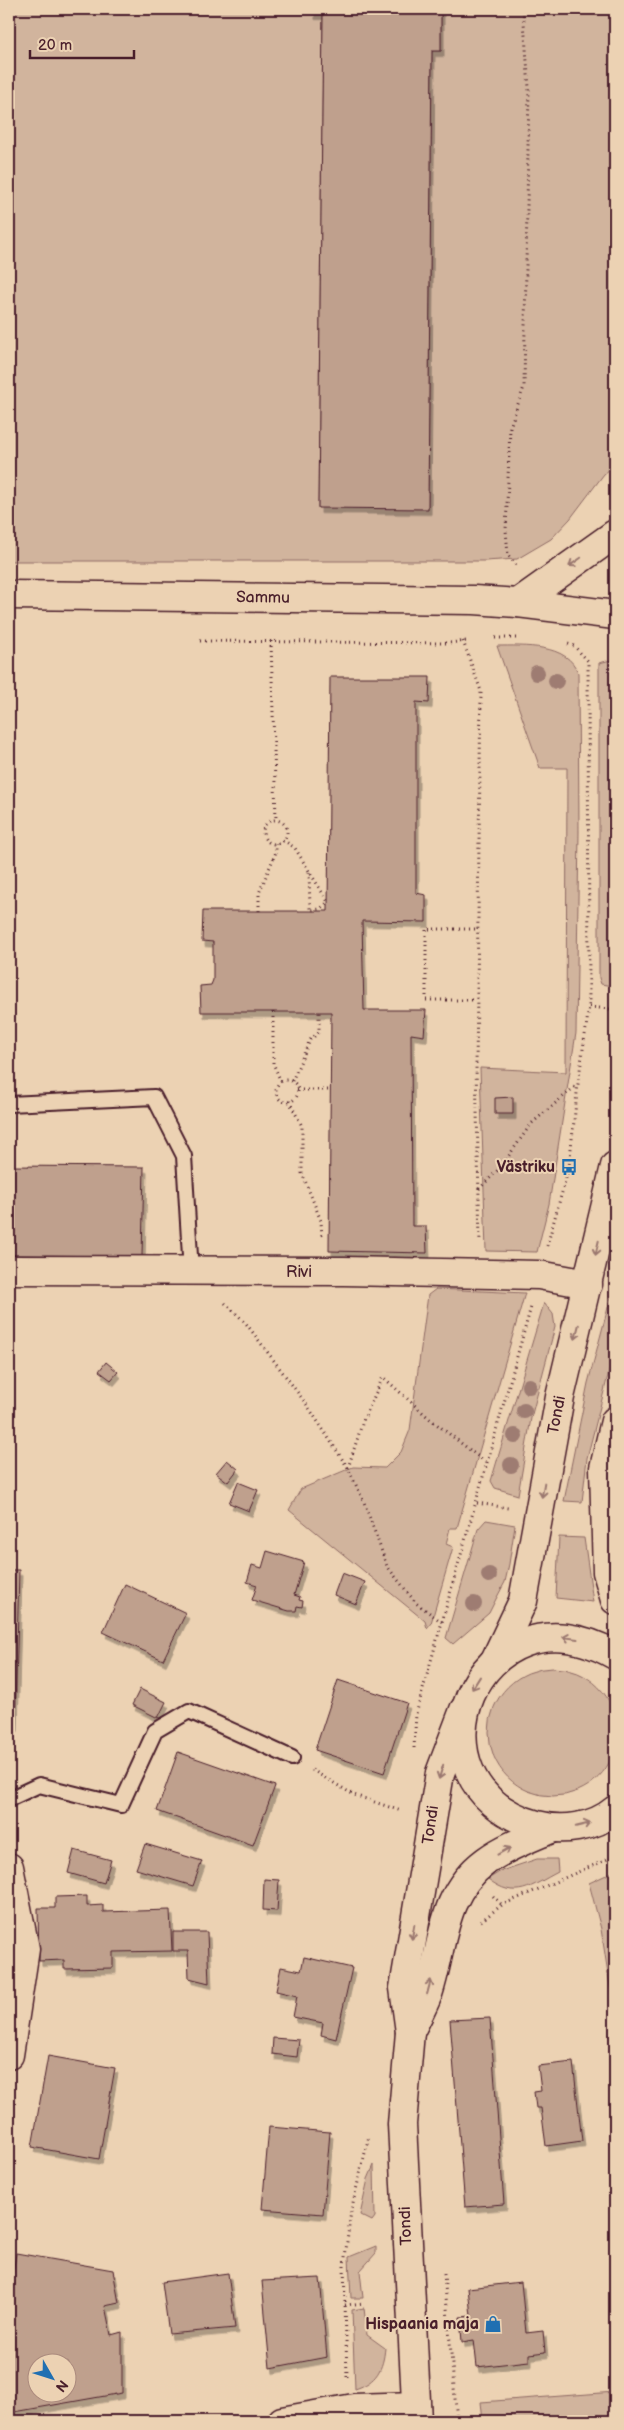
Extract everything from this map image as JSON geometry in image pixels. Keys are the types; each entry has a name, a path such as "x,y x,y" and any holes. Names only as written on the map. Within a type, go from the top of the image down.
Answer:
{"street":[{"path":"518,603 615,534"},
{"name":"Sammu","path":"9,595 474,600 518,603 615,615"},
{"name":"Tondi","path":"416,2413 402,2124 410,2032 404,1988 440,1773 475,1683 495,1660 523,1601 560,1397 615,1166"},
{"name":"Rivi","path":"9,1270 322,1271 539,1275 588,1284"},
{"path":"615,1421 604,1468 608,1572 615,1600"},
{"path":"495,1660 514,1647 548,1637 567,1637 586,1641 615,1655"},
{"path":"464,1710 462,1726 466,1756 471,1774 486,1798 504,1812 525,1822 551,1829 581,1827 614,1812"},
{"name":"Tondi","path":"410,2032 428,1994 448,1910 470,1877 486,1861 520,1842 551,1829"},
{"path":"9,1867 25,1949 9,2055"},
{"path":"282,2421 354,2408 416,2413"}],"lane":[{"path":"9,1104 154,1097 184,1156 191,1272"},
{"path":"9,1799 39,1785 121,1806 155,1731 189,1711 292,1758"}],"path":[{"path":"520,570 508,554 506,530 510,427 524,387 529,88 523,9"},
{"path":"495,638 526,638"},
{"path":"200,641 448,643 465,641 481,691 477,1000 480,1275"},
{"path":"271,641 276,820"},
{"path":"545,1250 570,1167 578,1084 589,1007 588,660 574,646 561,642"},
{"path":"276,820 283,822 287,829 283,840 276,843 269,842 263,832 266,824 276,820"},
{"path":"283,840 295,848 328,902 320,909 310,910 309,872"},
{"path":"259,911 259,893 276,852 276,843"},
{"path":"477,1000 426,1000 426,929 478,929"},
{"path":"589,1007 610,1008"},
{"path":"273,1012 273,1063 281,1082"},
{"path":"292,1081 310,1040 319,1032 319,1012"},
{"path":"292,1081 297,1090 296,1097 289,1101 283,1101 276,1094 276,1087 281,1082 292,1081"},
{"path":"479,1190 501,1167 531,1124 578,1084"},
{"path":"297,1090 331,1090"},
{"path":"289,1101 302,1126 302,1174 322,1221 322,1271"},
{"path":"191,1272 245,1322 307,1405 348,1468 364,1502 387,1566 416,1603 442,1622"},
{"path":"413,1754 416,1714 532,1304"},
{"path":"348,1468 363,1420 382,1377 430,1419 488,1464"},
{"path":"477,1503 516,1510"},
{"path":"292,1758 354,1795 408,1814"},
{"path":"474,1927 502,1905 615,1856"},
{"path":"354,2408 348,2386 344,2265 351,2211 364,2157"},
{"path":"441,2267 446,2281 457,2421"},
{"path":"345,2305 364,2303"}],"shaded area":[{"path":"9,9 312,9 312,14 323,14 318,507 428,508 432,51 441,51 441,9 615,9 615,465 604,474 570,519 551,539 517,559 485,561 9,561"},
{"path":"497,646 544,648 555,651 573,663 578,673 579,832 576,1033 549,1204 537,1252 486,1251 480,1068 566,1072 567,768 540,768"},
{"path":"611,660 615,698 615,964 612,986 601,984 599,978 599,663"},
{"path":"615,1281 615,1348 587,1458 582,1502 564,1501 588,1383"},
{"path":"436,1289 525,1293 457,1528 450,1528 446,1544 453,1547 431,1623 427,1628 425,1621 289,1510 301,1489 353,1467 385,1468 401,1452 410,1430 428,1295"},
{"path":"544,1303 553,1314 555,1327 531,1418 518,1495 495,1488 491,1481"},
{"path":"486,1520 515,1525 505,1582 489,1613 453,1644 446,1638 478,1529"},
{"path":"559,1537 584,1538 593,1602 556,1598"},
{"path":"553,1668 577,1673 589,1679 598,1687 606,1696 612,1708 617,1732 612,1756 606,1768 598,1777 589,1785 577,1791 553,1796 529,1791 517,1785 508,1777 500,1768 494,1756 489,1732 494,1708 500,1696 508,1687 517,1679 529,1673"},
{"path":"537,1859 557,1859 558,1872 531,1886 515,1890 498,1886 488,1879 501,1871"},
{"path":"615,1871 615,1998 612,1999 601,1929 589,1883"},
{"path":"374,2165 375,2217 372,2221 360,2215 368,2179"},
{"path":"376,2246 376,2253 360,2271 363,2298 351,2298 349,2257"},
{"path":"364,2308 367,2335 385,2348 383,2362 378,2374 369,2383 355,2389 352,2310"},
{"path":"615,2392 615,2421 483,2421 481,2402"}],"building":[{"path":"312,9 441,9 441,51 432,51 428,509 318,508 323,14 312,14"},
{"path":"330,677 430,677 429,703 416,702 416,893 426,895 426,922 362,921 364,1010 426,1010 424,1036 411,1034 412,1226 426,1226 427,1253 329,1251 331,1012 201,1012 200,986 211,985 213,980 213,942 202,941 203,911 328,911"},
{"path":"513,1097 513,1114 495,1114 495,1098"},
{"path":"9,1166 144,1167 142,1256 9,1255"},
{"path":"106,1362 118,1372 111,1380 99,1371"},
{"path":"227,1460 238,1469 228,1482 216,1473"},
{"path":"238,1482 258,1490 249,1511 229,1503"},
{"path":"267,1551 304,1562 294,1595 300,1597 299,1600 303,1601 302,1607 297,1606 296,1611 289,1611 252,1600 257,1585 247,1582 252,1565 262,1568"},
{"path":"9,1570 19,1570 15,1726 9,1726"},
{"path":"342,1573 365,1582 356,1604 334,1595"},
{"path":"125,1584 186,1613 163,1660 103,1632"},
{"path":"338,1680 407,1703 384,1773 315,1750"},
{"path":"140,1689 166,1702 158,1718 132,1705"},
{"path":"178,1752 275,1786 253,1845 157,1811"},
{"path":"145,1844 202,1861 193,1886 136,1869"},
{"path":"74,1850 111,1860 104,1883 68,1873"},
{"path":"264,1879 279,1880 277,1911 263,1910"},
{"path":"87,1896 87,1906 103,1905 103,1912 170,1910 172,1951 113,1952 113,1968 64,1969 64,1960 39,1961 38,1908 55,1908 55,1897"},
{"path":"173,1932 207,1932 209,1983 189,1978 188,1951 173,1951"},
{"path":"304,1957 352,1968 336,2039 321,2035 323,2023 293,2017 297,1996 276,1991 281,1967 301,1971"},
{"path":"490,2018 504,2204 465,2207 450,2020"},
{"path":"273,2038 299,2040 297,2057 272,2054"},
{"path":"48,2056 115,2068 99,2159 32,2147"},
{"path":"573,2062 582,2141 546,2146 541,2108 536,2108 534,2092 541,2091 538,2066"},
{"path":"269,2127 330,2132 323,2214 262,2209"},
{"path":"16,2253 113,2270 119,2303 105,2306 111,2335 122,2332 122,2393 78,2401 78,2352 28,2352 28,2402 71,2402 9,2413 9,2303"},
{"path":"228,2273 235,2328 169,2334 162,2282"},
{"path":"320,2278 327,2357 270,2368 262,2281"},
{"name":"Hispaania maja","path":"521,2282 526,2333 543,2331 545,2352 529,2354 529,2361 477,2367 474,2340 462,2342 460,2317 471,2316 468,2288"}],"place":[{"name":"Västriku","path":"569,1167"},
{"name":"Hispaania maja","path":"493,2324"}]}
